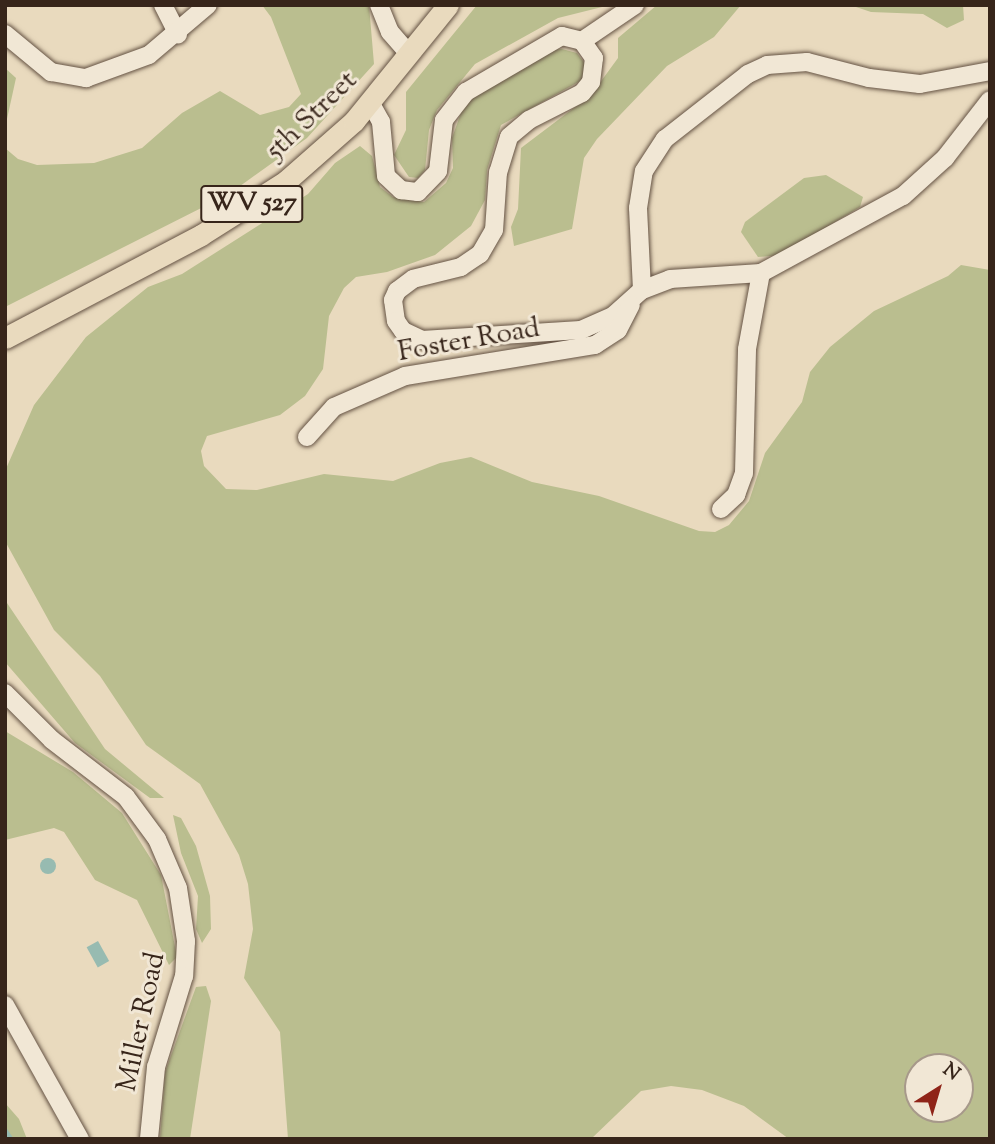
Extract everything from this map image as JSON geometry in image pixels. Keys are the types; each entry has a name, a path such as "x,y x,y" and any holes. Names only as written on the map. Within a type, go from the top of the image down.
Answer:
{"main road":[{"name":"5th Street","path":"5,338 253,203 320,153 370,102 448,5"}],"street":[{"path":"163,5 178,34"},
{"path":"5,34 40,66 73,78 100,75 132,63 178,34 208,5"},
{"path":"379,5 390,32 409,54"},
{"path":"582,41 635,5"},
{"path":"370,102 381,122 386,176 401,190 418,192 438,171 444,120 466,92 555,39 570,36 582,41 594,58 591,82 582,93 529,120 509,137 498,172 497,215 488,243 461,267 404,284 393,300 393,312 403,331 422,340 552,333 596,326 638,294 684,276 761,273 903,196 945,158 990,100"},
{"name":"Foster Road","path":"307,437 334,407 405,376 595,345 618,330 638,294 638,208 644,171 665,139 748,74 767,65 807,62 869,78 920,84 990,71"},
{"path":"721,509 736,495 744,472 747,349 761,273"},
{"name":"Miller Road","path":"5,693 52,740 126,797 157,839 178,888 185,923 184,976 156,1067 149,1139"},
{"path":"5,1005 80,1139"}],"green space":[{"path":"262,5 369,5 374,64 307,138 229,194 5,307 5,148 18,159 37,165 94,163 142,148 182,113 220,91 260,115 289,107 301,94 271,17"},
{"path":"477,5 610,5 558,18 475,64 437,110 429,130 425,170 418,178 409,177 394,155 406,130 406,92"},
{"path":"657,5 741,5 714,37 667,66 597,139 584,158 572,229 514,246 511,227 518,209 521,148 591,95 618,58 618,38"},
{"path":"850,5 963,5 964,20 947,28 923,14 871,12"},
{"path":"562,49 577,53 586,65 582,80 501,125 487,170 485,200 471,226 435,255 387,272 356,277 344,288 329,316 323,369 305,396 280,415 207,436 201,451 204,466 226,489 257,490 324,474 393,481 440,463 471,457 532,482 599,496 699,531 715,532 729,525 749,501 765,453 802,402 810,372 830,347 874,311 948,276 961,265 990,270 990,1139 789,1139 744,1106 702,1090 671,1086 641,1091 591,1139 288,1139 280,1032 244,978 253,929 248,884 239,855 200,784 146,745 100,676 54,630 5,541 5,471 34,405 86,337 148,287 182,274 308,194 335,163 360,146 372,156 380,187 393,197 424,202 446,183 453,168 452,138 462,110 482,87 547,50"},
{"path":"5,68 16,78 5,128"},
{"path":"826,175 863,197 860,207 780,255 758,257 741,232 745,222 804,178"},
{"path":"5,600 105,749 164,798 150,798 75,743 5,662"},
{"path":"5,731 73,772 122,813 161,875 177,957 169,965 137,900 95,880 64,832 54,828 5,840"},
{"path":"173,815 181,818 196,846 210,896 211,929 202,943 196,929 198,896 181,853"},
{"path":"206,986 211,1001 190,1139 160,1139 165,1072 196,987"},
{"path":"5,1103 19,1119 27,1139 5,1139"}],"water":[{"path":"48,858 54,860 54,872 48,874 42,872 40,866 42,860"},
{"path":"98,941 109,961 98,967 87,947"}],"waterway":[{"path":"5,1130 11,1139"}]}
